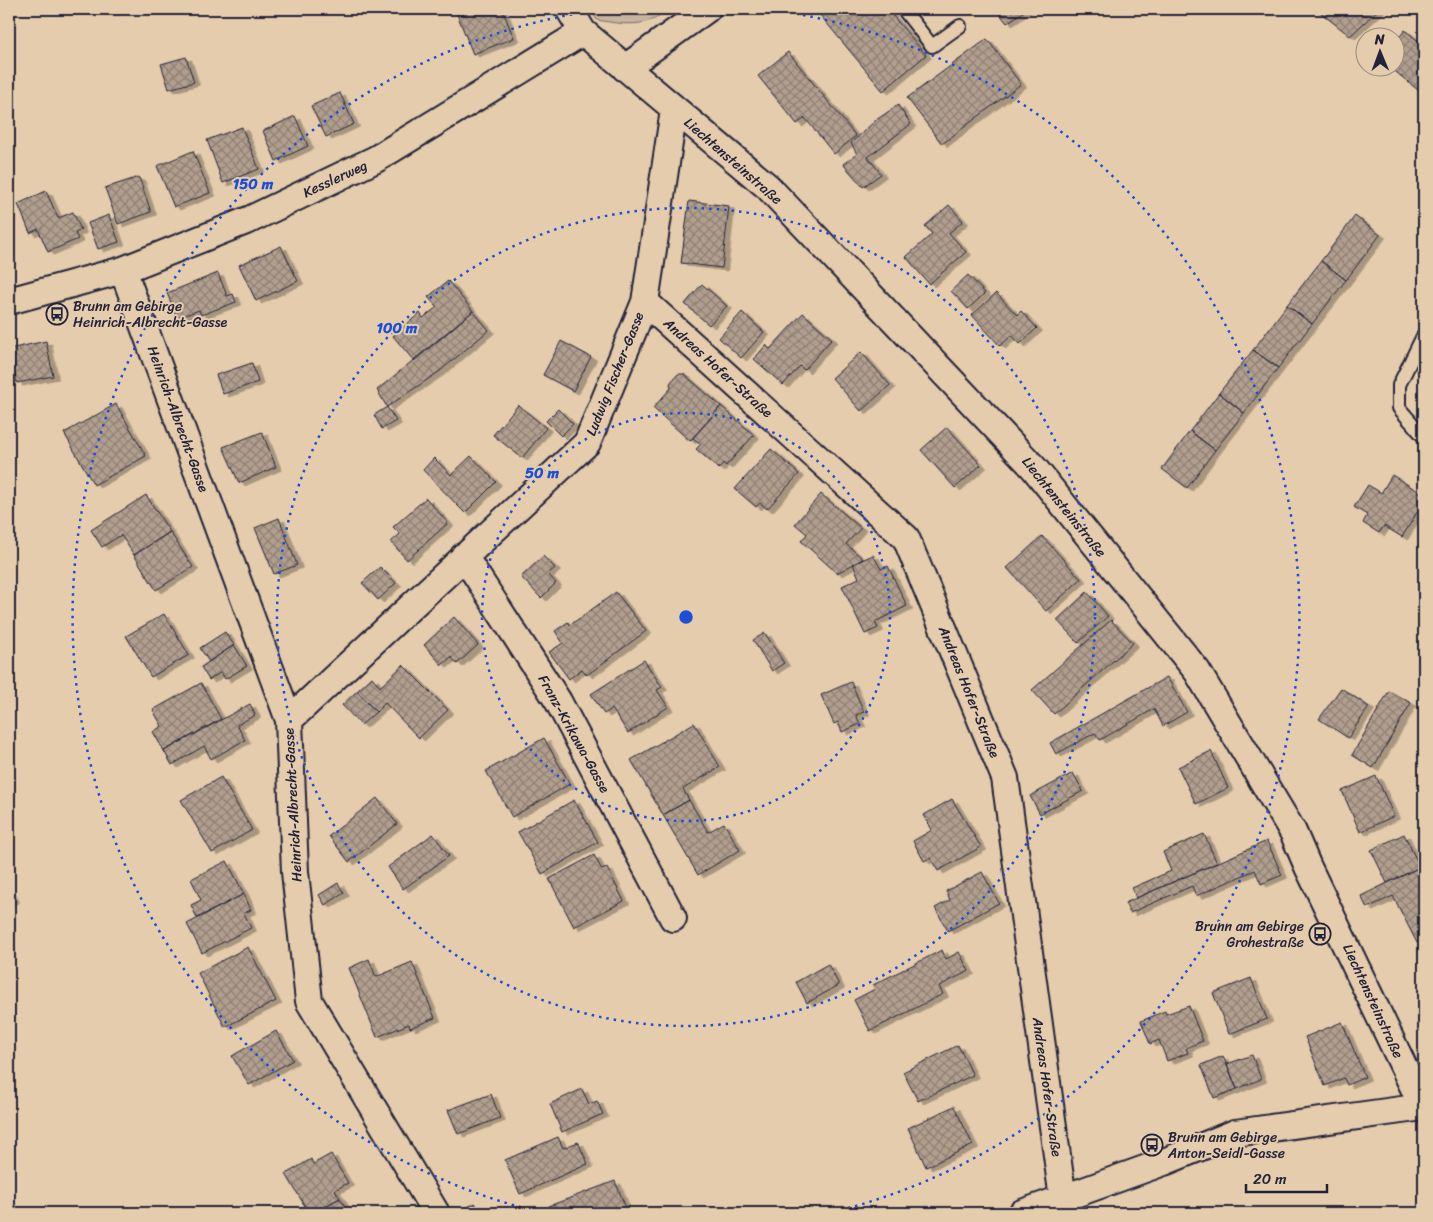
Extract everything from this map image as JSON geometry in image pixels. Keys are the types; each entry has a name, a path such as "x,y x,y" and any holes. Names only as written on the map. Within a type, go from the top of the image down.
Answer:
{"street":[{"name":"Liechtensteinstraße","path":"569,9 583,32 768,187 1034,468 1197,671 1293,832 1424,1108"},
{"path":"625,68 707,9"},
{"name":"Kesslerweg","path":"9,301 123,270 251,219 376,159 583,32"},
{"name":"Ludwig Fischer-Gasse","path":"289,720 587,443 645,302 674,110"},
{"name":"Heinrich-Albrecht-Gasse","path":"123,270 289,720 295,872 309,1001 436,1213"},
{"name":"Andreas Hofer-Straße","path":"645,302 906,538 1005,778 1063,1199"},
{"name":"Franz-Krikawa-Gasse","path":"464,556 558,701 673,918"},
{"path":"1022,1213 1164,1162 1235,1133 1424,1108"}],"lane":[{"path":"903,9 932,46 960,26"},
{"path":"1424,334 1399,385 1399,408 1424,437"}],"shaded area":[{"path":"590,9 671,9 645,22 627,24 597,20"}],"building":[{"path":"455,9 502,9 514,38 473,54"},
{"path":"815,9 887,9 926,55 883,91"},
{"path":"996,9 1027,9 1007,23"},
{"path":"1316,9 1379,9 1359,28 1356,28 1350,36"},
{"path":"1406,31 1424,46 1424,95 1403,78 1406,78"},
{"path":"987,39 1021,84 942,144 907,98"},
{"path":"788,52 856,136 834,154 805,118 797,124 758,76"},
{"path":"186,57 194,82 169,89 161,64"},
{"path":"340,93 354,124 326,137 311,106"},
{"path":"898,105 911,124 868,157 881,174 863,187 843,164 857,154 851,143 876,120"},
{"path":"295,116 308,146 276,161 263,131"},
{"path":"242,127 259,169 223,183 207,140"},
{"path":"193,151 210,193 174,207 157,166"},
{"path":"139,177 151,212 118,224 105,188"},
{"path":"46,191 58,218 73,212 81,230 75,233 78,239 48,252 38,229 30,233 18,204"},
{"path":"689,201 729,206 722,268 681,263"},
{"path":"949,205 963,221 949,233 966,252 929,284 906,257 932,234 925,226"},
{"path":"109,215 119,242 98,249 88,223"},
{"path":"1355,216 1380,235 1346,280 1321,261"},
{"path":"281,246 298,281 256,301 239,265"},
{"path":"1321,261 1346,280 1312,324 1287,305"},
{"path":"218,273 227,296 233,294 236,302 201,315 199,310 177,318 167,293"},
{"path":"968,275 985,293 968,309 951,291"},
{"path":"448,281 473,311 414,361 393,336 420,313 423,318 437,307 428,297"},
{"path":"702,284 727,306 709,325 685,304"},
{"path":"996,293 1017,315 1021,311 1037,328 1020,344 1012,335 1000,346 972,315"},
{"path":"1287,305 1312,324 1278,368 1253,350"},
{"path":"473,311 489,330 440,371 387,407 377,390"},
{"path":"742,312 764,332 741,358 719,338"},
{"path":"803,313 832,339 804,370 800,366 783,385 754,359 766,345 770,349"},
{"path":"46,341 53,376 17,383 9,349"},
{"path":"561,341 591,357 573,391 543,375"},
{"path":"1253,350 1278,368 1244,413 1219,393"},
{"path":"861,352 890,385 861,411 832,378"},
{"path":"252,363 258,382 223,394 216,375"},
{"path":"678,374 684,374 721,406 690,441 653,408 671,388 670,383"},
{"path":"1219,393 1244,413 1215,450 1190,431"},
{"path":"116,404 146,456 94,485 64,433"},
{"path":"518,405 546,428 522,458 493,435"},
{"path":"721,406 754,435 726,466 723,463 719,469 696,449 701,444 693,438"},
{"path":"387,407 396,421 382,429 374,415"},
{"path":"558,409 573,424 561,436 546,421"},
{"path":"947,427 981,465 955,488 921,450"},
{"path":"1190,431 1215,450 1187,488 1162,469"},
{"path":"262,432 276,467 239,483 223,447"},
{"path":"771,449 799,474 767,509 760,503 756,507 735,489"},
{"path":"471,456 496,482 465,513 423,470 434,458 451,475"},
{"path":"1392,475 1424,495 1424,501 1402,537 1384,526 1379,533 1363,523 1367,515 1354,507 1368,485 1381,493"},
{"path":"821,494 861,528 846,544 863,559 837,573 801,541 807,534 795,524"},
{"path":"146,495 170,532 134,555 121,535 102,547 91,530"},
{"path":"426,498 448,523 407,560 391,542 400,534 393,527"},
{"path":"279,518 297,565 274,574 255,528"},
{"path":"170,532 193,567 156,590 134,555"},
{"path":"1042,536 1081,579 1046,611 1007,568"},
{"path":"873,555 881,569 888,566 907,606 875,622 878,628 865,634 842,586 859,578 853,564"},
{"path":"543,556 555,568 548,574 556,583 541,598 521,577"},
{"path":"380,567 396,583 378,600 362,583"},
{"path":"616,592 646,631 587,675 582,669 569,679 549,652 563,643 555,631 568,622 570,625"},
{"path":"1087,592 1108,616 1078,643 1057,620"},
{"path":"164,614 189,655 151,677 126,636"},
{"path":"454,617 478,645 457,664 451,657 442,665 424,645"},
{"path":"1111,620 1133,643 1054,714 1032,690"},
{"path":"225,632 234,645 209,662 200,648"},
{"path":"765,633 784,663 772,671 753,640"},
{"path":"234,645 247,666 225,679 221,672 209,680 201,667"},
{"path":"644,660 662,687 657,690 668,707 628,733 612,709 604,714 591,694"},
{"path":"403,665 448,710 419,738 385,703 376,712 357,691 372,677 380,687"},
{"path":"1167,677 1187,712 1163,726 1154,709 1100,740 1095,733 1056,754 1050,743"},
{"path":"851,682 864,712 856,715 860,724 842,732 838,722 834,724 821,695"},
{"path":"201,683 221,719 164,751 153,732 162,726 153,710"},
{"path":"1341,688 1369,707 1348,738 1319,719"},
{"path":"357,691 376,712 361,725 342,705"},
{"path":"1389,691 1411,703 1373,768 1352,755"},
{"path":"250,704 255,715 237,725 245,740 211,759 204,746 172,765 164,751"},
{"path":"694,723 720,767 683,789 689,800 663,815 631,760"},
{"path":"544,738 570,784 512,817 486,771"},
{"path":"1211,751 1228,788 1196,804 1178,767"},
{"path":"1073,773 1083,791 1040,814 1030,796"},
{"path":"1376,776 1394,816 1360,832 1342,791"},
{"path":"221,777 252,830 212,853 181,800"},
{"path":"377,798 397,824 349,862 329,836"},
{"path":"952,799 981,847 938,871 930,858 924,861 913,841 932,830 924,815"},
{"path":"574,800 598,842 542,874 518,832"},
{"path":"689,800 708,832 724,823 740,850 698,875 663,815"},
{"path":"433,834 449,856 403,889 388,867"},
{"path":"1204,834 1217,863 1136,898 1132,888 1171,871 1163,852"},
{"path":"1404,834 1420,867 1387,883 1371,850"},
{"path":"1267,841 1282,875 1261,884 1255,870 1196,896 1192,886 1130,913 1125,903"},
{"path":"594,855 602,870 607,868 624,901 574,927 549,879"},
{"path":"227,861 244,894 197,918 191,905 201,900 191,879"},
{"path":"1424,865 1424,940 1417,943 1393,896 1367,908 1361,896"},
{"path":"982,872 999,903 948,931 935,908 950,900 946,891"},
{"path":"338,883 344,893 325,905 319,895"},
{"path":"9,890 14,899 9,902"},
{"path":"244,894 251,910 244,913 251,928 202,953 187,924"},
{"path":"248,947 276,1001 225,1027 198,973"},
{"path":"942,950 946,959 959,952 969,971 939,986 943,994 870,1031 854,1000 875,989 873,985"},
{"path":"369,959 376,977 412,962 435,1018 410,1028 409,1024 377,1037 349,968"},
{"path":"828,964 839,985 807,1003 796,982"},
{"path":"1251,978 1267,1019 1229,1034 1213,993"},
{"path":"1189,1006 1203,1041 1186,1048 1188,1053 1167,1061 1159,1040 1150,1044 1141,1021 1165,1011 1166,1014"},
{"path":"1342,1022 1365,1077 1347,1085 1344,1078 1325,1086 1305,1037"},
{"path":"276,1031 293,1060 249,1085 232,1056"},
{"path":"958,1045 973,1075 918,1101 903,1072"},
{"path":"1252,1055 1261,1079 1237,1089 1227,1064"},
{"path":"1223,1056 1237,1089 1214,1098 1201,1065"},
{"path":"582,1089 589,1104 597,1101 603,1114 562,1132 550,1104"},
{"path":"491,1094 500,1118 458,1134 448,1110"},
{"path":"954,1106 973,1145 926,1167 908,1128"},
{"path":"558,1137 563,1148 578,1142 588,1164 520,1194 505,1160"},
{"path":"331,1154 348,1183 335,1190 340,1198 313,1213 309,1213 286,1174 311,1159 313,1164"},
{"path":"615,1181 628,1213 552,1213 549,1206"},
{"path":"340,1198 349,1213 313,1213"},
{"path":"475,1203 481,1213 457,1213"}],"place":[{"name":"Brunn am Gebirge Heinrich-Albrecht-Gasse","path":"57,314"},
{"name":"Brunn am Gebirge Grohestraße","path":"1320,934"},
{"name":"Brunn am Gebirge Anton-Seidl-Gasse","path":"1152,1145"}]}
